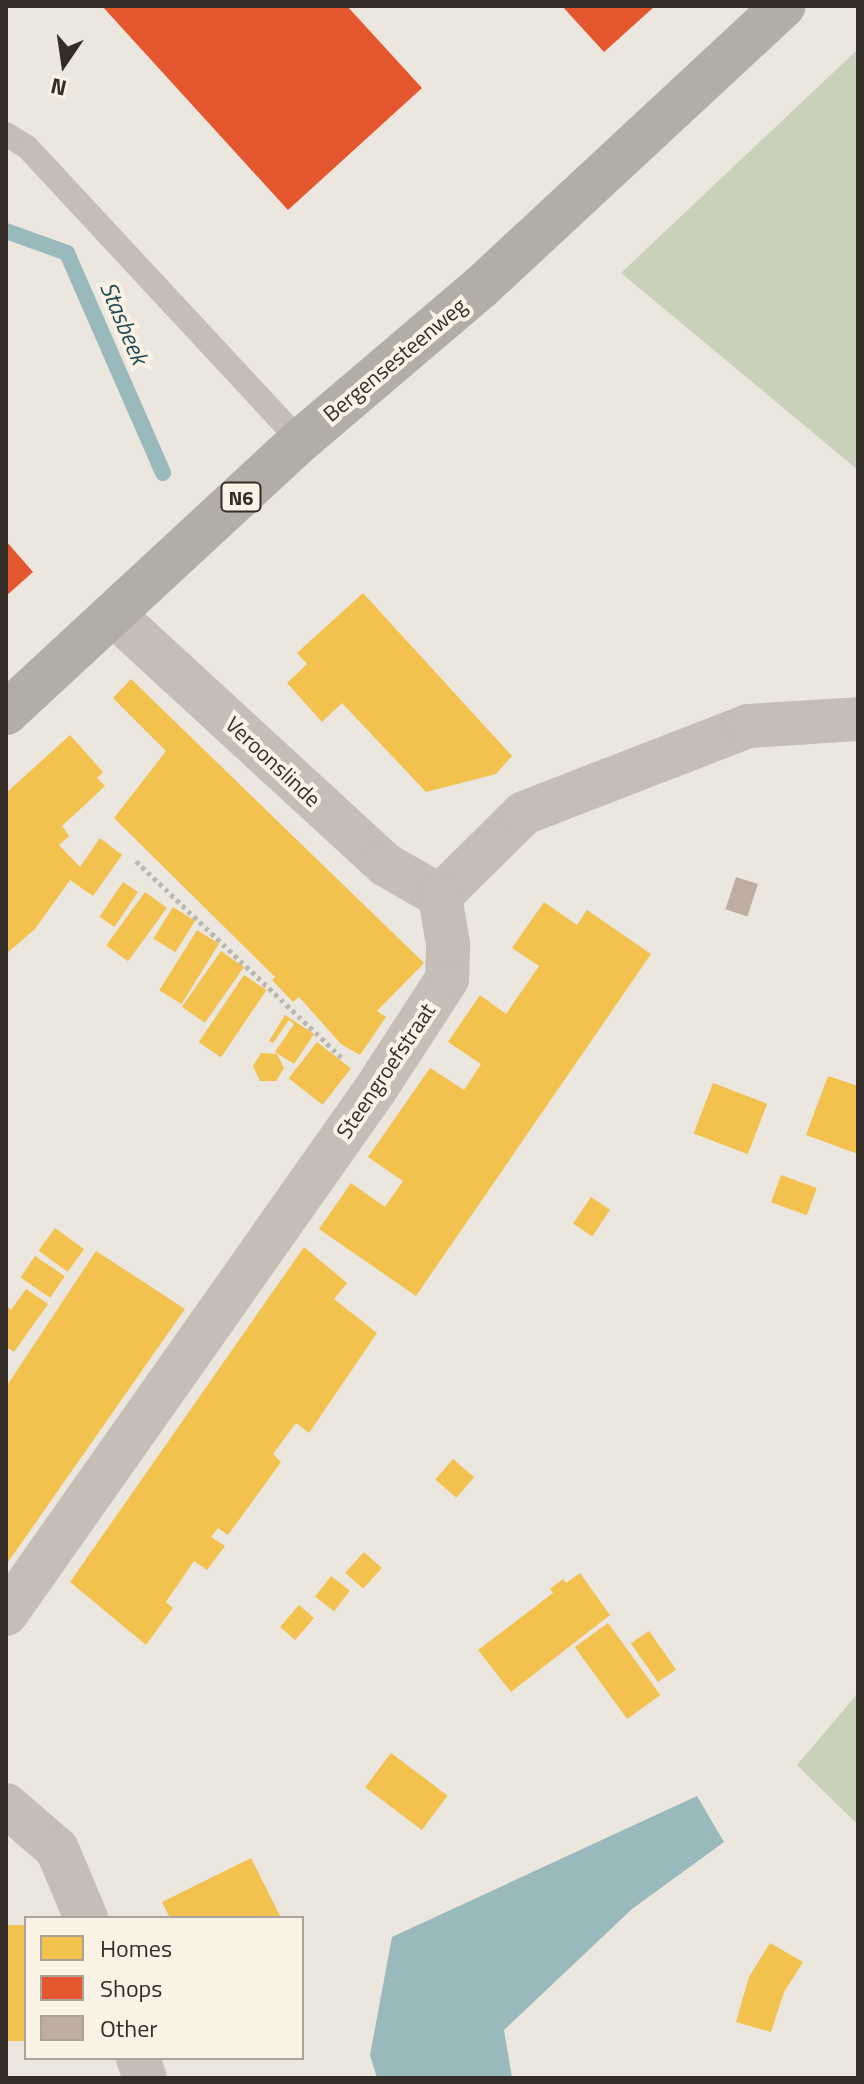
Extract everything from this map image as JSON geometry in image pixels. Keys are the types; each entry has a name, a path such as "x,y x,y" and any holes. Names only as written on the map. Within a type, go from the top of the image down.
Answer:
{"main road":[{"name":"Bergensesteenweg","path":"6,713 115,616 300,441 481,287 783,6"}],"street":[{"name":"Veroonslinde","path":"115,616 386,865 440,896"},
{"path":"440,896 524,813 748,726 858,719"},
{"name":"Steengroefstraat","path":"6,1614 375,1090 447,979 448,944 440,896"},
{"path":"6,1805 57,1849 85,1916"}],"lane":[{"path":"6,134 27,147 300,441"}],"path":[{"path":"136,861 375,1090"}],"green space":[{"path":"858,49 858,470 621,273"},
{"path":"858,1693 858,1825 797,1765"}],"water":[{"path":"697,1796 724,1842 632,1909 504,2030 512,2078 377,2078 370,2055 392,1937"}],"building: Homes":[{"path":"363,593 512,756 496,774 426,792 342,703 322,722 287,683 307,664 297,653"},
{"path":"131,679 424,963 377,1011 386,1017 360,1055 341,1044 299,997 293,1002 272,980 275,977 114,818 166,751 113,698"},
{"path":"70,735 103,772 97,778 105,786 62,826 69,836 59,845 80,867 100,838 122,855 93,896 70,880 35,929 6,954 6,793"},
{"path":"123,882 138,892 114,927 100,917"},
{"path":"145,892 167,908 128,961 106,945"},
{"path":"544,902 577,925 587,910 651,954 416,1296 319,1229 351,1183 385,1207 403,1181 368,1157 430,1068 464,1090 481,1064 448,1042 480,995 506,1014 539,966 512,948"},
{"path":"173,907 195,921 175,952 153,938"},
{"path":"197,930 219,944 181,1004 159,990"},
{"path":"221,951 244,967 205,1023 182,1007"},
{"path":"244,975 266,990 221,1057 199,1042"},
{"path":"285,1015 314,1034 294,1064 275,1052 294,1024 289,1020 273,1043 269,1041"},
{"path":"317,1042 351,1068 323,1105 289,1078"},
{"path":"261,1053 277,1054 284,1068 276,1081 260,1081 253,1066"},
{"path":"828,1076 858,1086 858,1154 806,1135"},
{"path":"713,1083 767,1104 748,1154 694,1133"},
{"path":"781,1175 817,1188 807,1215 771,1202"},
{"path":"591,1197 610,1210 592,1236 573,1224"},
{"path":"55,1228 84,1249 68,1272 39,1251"},
{"path":"304,1247 347,1283 334,1299 377,1333 309,1433 296,1423 273,1454 281,1462 228,1535 218,1528 211,1537 225,1546 207,1570 194,1561 166,1602 173,1608 146,1645 70,1582"},
{"path":"96,1251 185,1309 6,1565 6,1387"},
{"path":"35,1256 65,1276 50,1298 20,1278"},
{"path":"26,1289 48,1304 14,1352 6,1347 6,1306 11,1310"},
{"path":"453,1459 474,1477 456,1498 435,1479"},
{"path":"364,1552 382,1568 363,1589 345,1573"},
{"path":"580,1573 610,1615 511,1692 478,1650 553,1593 550,1589 563,1579 566,1583"},
{"path":"331,1576 350,1591 334,1611 315,1596"},
{"path":"299,1605 314,1618 295,1640 280,1627"},
{"path":"608,1623 660,1695 627,1719 575,1647"},
{"path":"649,1631 676,1670 658,1682 631,1644"},
{"path":"391,1753 448,1796 422,1830 365,1787"},
{"path":"251,1858 280,1916 169,1916 162,1902"},
{"path":"6,1925 24,1925 24,2041 6,2041"},
{"path":"770,1943 803,1962 784,1992 771,2032 736,2022 749,1977"}],"building: Shops":[{"path":"102,6 347,6 422,88 288,210"},
{"path":"562,6 655,6 604,52"},
{"path":"6,541 33,572 6,596"}],"building: Other":[{"path":"736,877 758,884 747,916 725,909"}],"waterway":[{"name":"Stasbeek","path":"6,231 67,253 163,473"}]}
